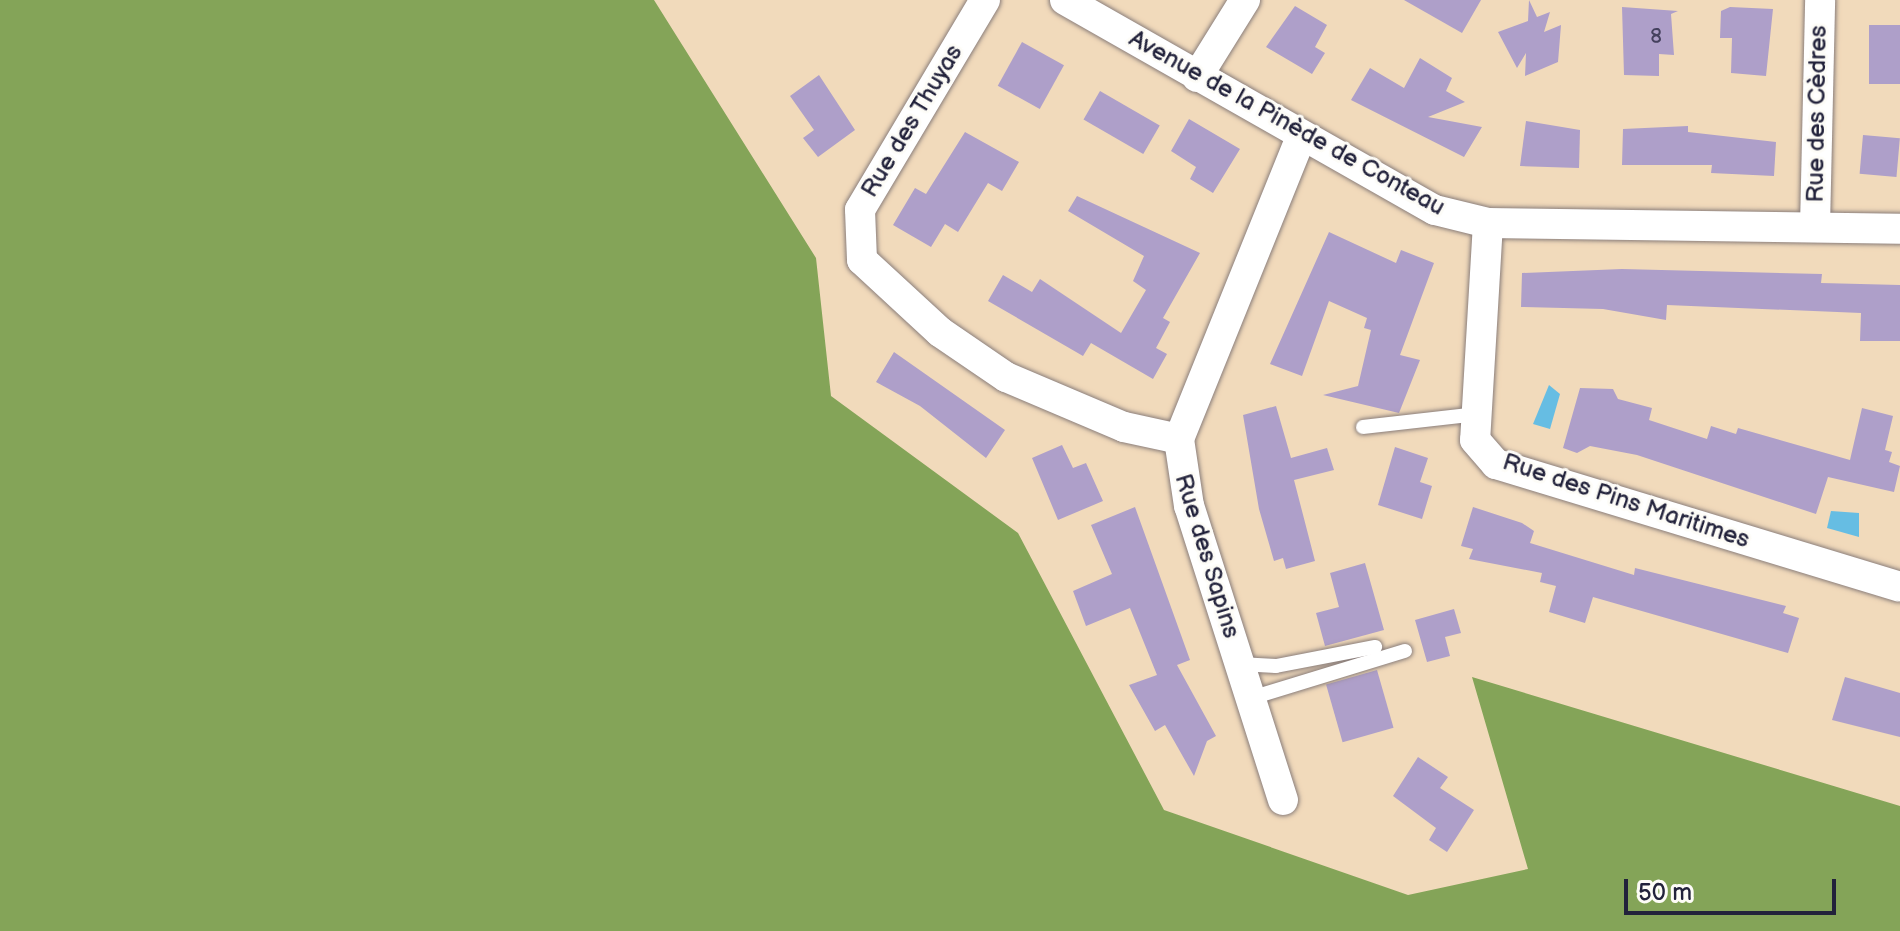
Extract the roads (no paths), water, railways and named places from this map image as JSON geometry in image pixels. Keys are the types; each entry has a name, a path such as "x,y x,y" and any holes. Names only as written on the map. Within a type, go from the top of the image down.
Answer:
{"street":[{"name":"Rue des Thuyas","path":"985,0 860,210 862,260 940,332 1006,377 1124,427 1179,439"},
{"name":"Avenue de la Pinède de Conteau","path":"1065,0 1301,137 1435,210 1488,223 1900,229"},
{"path":"1197,77 1245,0"},
{"name":"Rue des Cèdres","path":"1815,227 1820,0"},
{"name":"Rue des Sapins","path":"1283,800 1189,506 1179,439 1301,137"},
{"name":"Rue des Pins Maritimes","path":"1488,223 1475,440 1496,464 1900,587"}],"lane":[{"path":"1363,427 1477,414"},
{"path":"1239,664 1276,666 1375,647"},
{"path":"1251,698 1405,651"}],"water":[{"path":"1549,385 1560,394 1550,429 1533,424"},
{"path":"1831,511 1859,513 1859,537 1827,528"}]}
